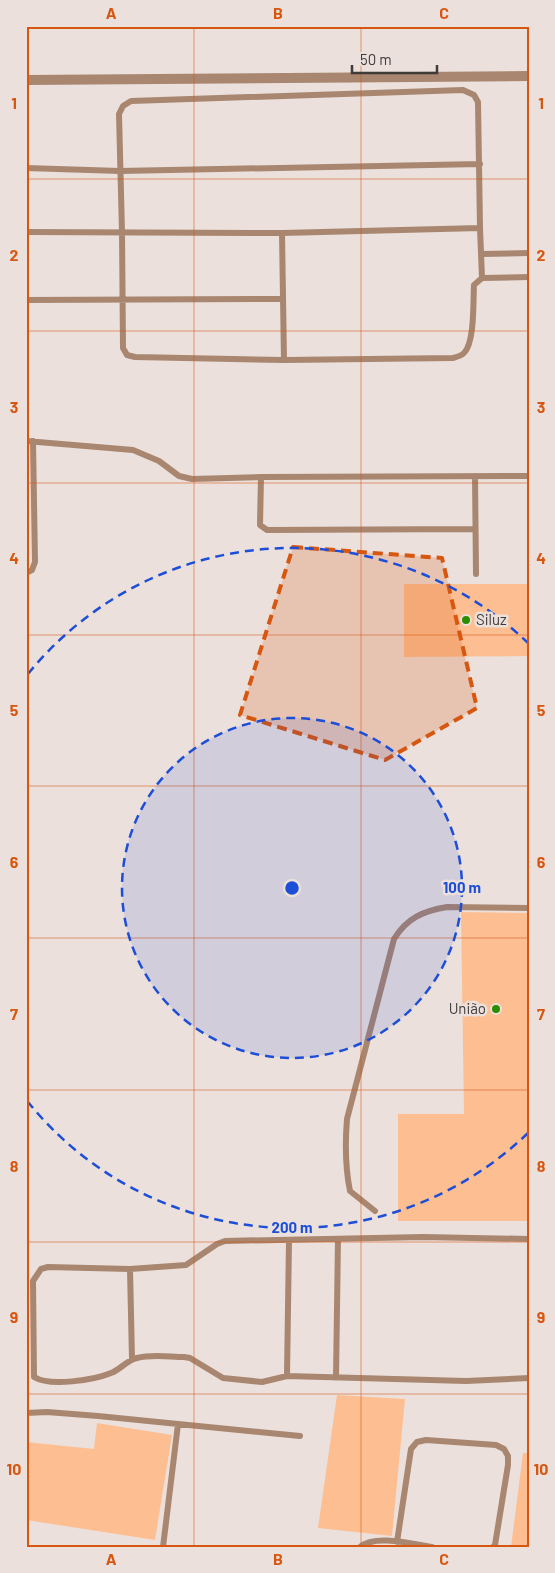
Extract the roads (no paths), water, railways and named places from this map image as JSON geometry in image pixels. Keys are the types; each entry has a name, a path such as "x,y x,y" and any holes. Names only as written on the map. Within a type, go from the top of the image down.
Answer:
{"street":[{"path":"26,80 529,76"}],"lane":[{"path":"482,278 478,102 474,95 463,90 131,101 123,106 118,114 123,348 127,355 135,357 284,360 453,358 463,355 468,348 471,337 474,285 482,278 529,277"},
{"path":"26,168 120,171 480,164"},
{"path":"26,232 282,233 480,228"},
{"path":"282,233 284,360"},
{"path":"481,254 529,253"},
{"path":"26,300 283,299"},
{"path":"26,573 32,570 36,562 30,441 133,450 159,461 178,476 192,479 529,476"},
{"path":"475,476 474,529 476,574"},
{"path":"261,477 260,525 267,530 474,529"},
{"path":"375,1211 350,1192 345,1163 345,1139 347,1119 394,939 410,920 436,909 447,907 529,908"},
{"path":"529,1239 423,1237 225,1241 216,1244 186,1266 130,1269 48,1267 41,1269 33,1281 34,1377 48,1383 60,1383 102,1376 112,1373 132,1359 140,1357 190,1358 223,1378 262,1382 287,1376 466,1381 529,1378"},
{"path":"336,1378 338,1239"},
{"path":"287,1376 289,1240"},
{"path":"130,1269 132,1359"},
{"path":"26,1413 73,1414 300,1436"},
{"path":"163,1547 178,1424"},
{"path":"396,1542 410,1449 417,1442 426,1440 496,1445 504,1449 508,1456 508,1465 495,1545 493,1547"},
{"path":"360,1547 370,1541 396,1542 432,1547"}],"place":[{"name":"Siluz","path":"466,620"},
{"name":"União","path":"496,1009"}]}
